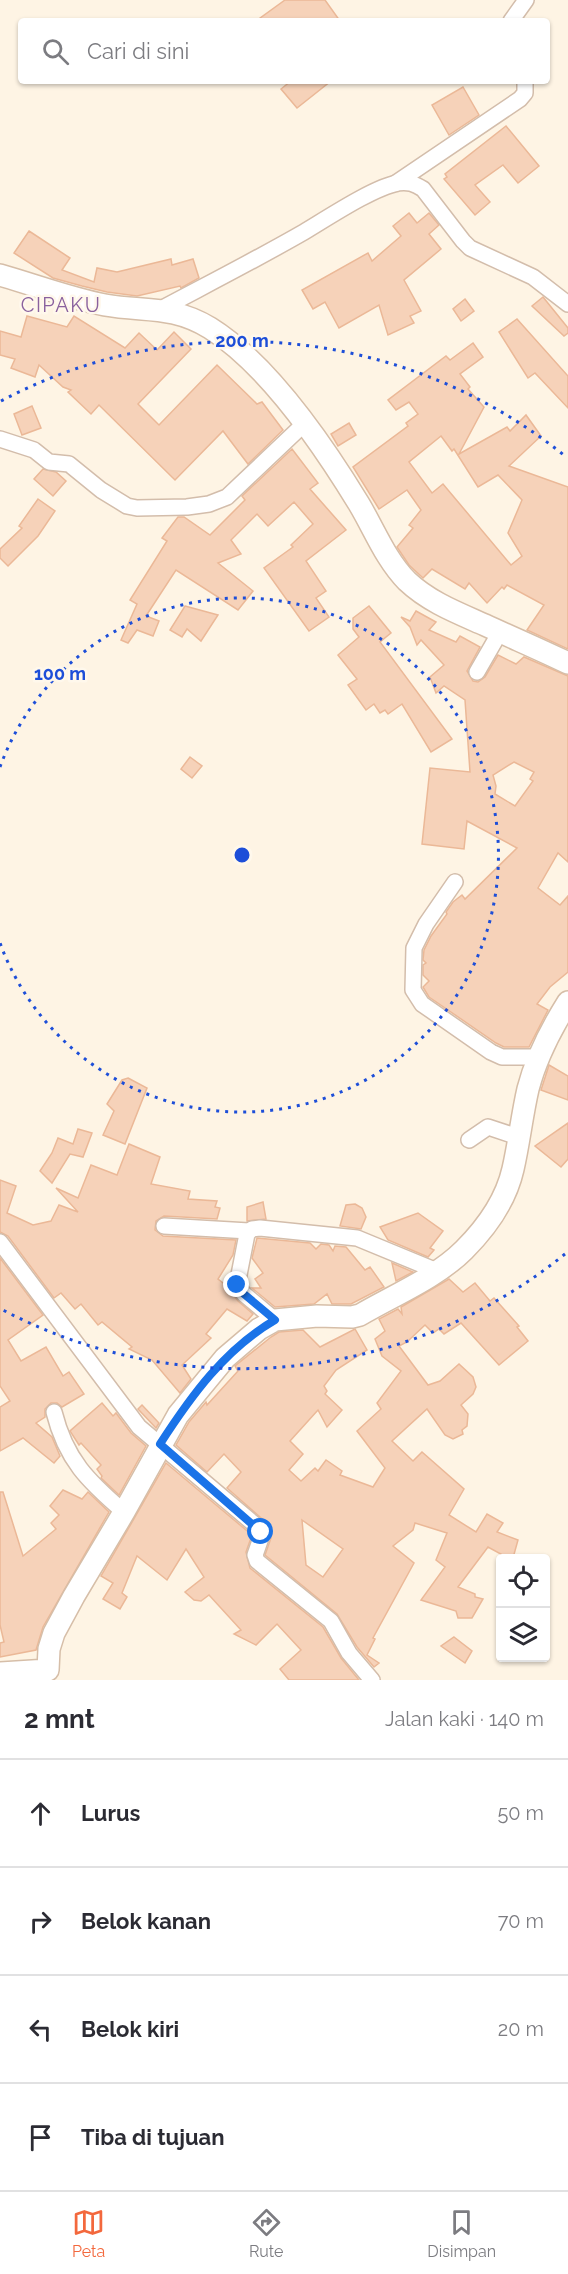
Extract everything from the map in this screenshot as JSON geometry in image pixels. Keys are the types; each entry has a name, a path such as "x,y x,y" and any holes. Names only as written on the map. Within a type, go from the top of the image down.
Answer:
{"street":[{"path":"513,18 526,0"},
{"path":"161,309 375,191 396,183 520,99 525,93 525,84"},
{"path":"396,183 416,184 423,189 470,248 533,277 568,304"},
{"path":"0,274 70,297 106,305 161,309 185,315 210,328 234,346 272,382 358,502 405,578 418,591 445,608 568,663"},
{"path":"0,439 34,450 49,462 69,464 101,490 127,506 187,507 209,504 227,497 304,424"},
{"path":"477,672 500,632"},
{"path":"455,882 426,924 414,948 412,990 422,1004 491,1052 502,1057 539,1057"},
{"path":"0,1673 49,1675 49,1649 54,1633 74,1596 178,1415 225,1358 259,1329 275,1320 316,1316 352,1317 436,1271 463,1251 481,1232 502,1200 513,1170 529,1087 539,1057 568,1002"},
{"path":"469,1140 488,1127 518,1137"},
{"path":"164,1226 249,1231 260,1228 357,1238 436,1271"},
{"path":"249,1231 237,1285 244,1294 275,1320"},
{"path":"0,1242 136,1423 260,1529 262,1535 255,1556 257,1561 331,1622 352,1656 372,1680"},
{"path":"54,1412 61,1438 79,1467 92,1484 124,1512"}],"building":[{"path":"285,0 325,0 338,18 260,18"},
{"path":"287,84 327,84 297,108 281,89"},
{"path":"463,87 479,115 449,135 432,105"},
{"path":"506,126 539,166 518,183 503,165 475,185 490,202 475,215 444,179 447,177 445,174"},
{"path":"409,213 417,223 429,213 439,225 429,234 441,249 404,280 421,311 410,316 414,323 388,335 379,305 339,328 325,302 313,309 302,290 368,253 372,261 401,236 393,226"},
{"path":"29,231 70,258 62,270 94,282 97,268 117,272 171,259 172,265 193,259 199,278 181,288 180,286 137,296 107,292 53,278 14,253"},
{"path":"543,297 568,328 568,333 564,336 532,306"},
{"path":"465,299 474,311 461,321 453,309"},
{"path":"27,316 67,327 74,316 125,348 139,333 157,350 174,332 191,349 138,404 159,425 217,365 257,404 262,402 283,430 248,464 223,431 175,480 99,405 91,414 68,392 71,390 63,387 39,365 35,377 11,368 15,359 0,355 0,331 21,337"},
{"path":"517,319 568,376 568,408 535,373 528,378 499,332"},
{"path":"473,343 483,357 460,374 470,387 468,389 484,407 459,454 507,427 510,431 526,415 541,436 509,466 568,487 568,649 527,630 544,605 507,585 504,589 502,587 487,603 469,583 465,589 432,569 423,578 409,565 397,547 413,528 409,525 421,510 407,490 379,509 353,467 408,426 406,423 418,414 409,402 396,410 388,400 446,356 450,360","holes":["441,436 452,451 454,449 478,487 498,475 522,500 508,533 522,556 511,565 443,484 432,493 409,462"]},
{"path":"32,406 41,428 22,435 14,414"},
{"path":"349,423 356,435 338,446 331,434"},
{"path":"292,449 318,483 310,489 346,530 306,561 326,591 316,598 329,617 309,631 264,568 293,547 291,545 313,524 294,502 268,526 257,514 231,540 241,554 218,563 253,591 238,610 176,570 146,616 159,621 153,636 137,630 128,643 121,640 137,604 130,600 167,541 162,538 178,517 184,517 210,535 245,500 242,496"},
{"path":"43,469 56,472 66,481 53,496 34,479"},
{"path":"38,499 55,511 38,536 8,566 0,558 0,549 22,528 19,526"},
{"path":"185,606 218,615 201,641 187,629 182,637 170,630"},
{"path":"369,606 391,633 380,642 452,739 431,752 402,704 388,714 385,710 380,713 374,704 366,710 348,685 357,679 338,655 359,637 353,629 353,618"},
{"path":"416,611 436,622 429,630 456,642 460,636 480,647 467,671 473,681 478,682 485,677 498,655 516,664 524,657 568,676 568,862 558,853 538,888 560,905 568,896 568,972 550,987 537,1004 548,1010 529,1047 504,1047 496,1043 429,997 423,987 429,981 423,975 423,965 426,963 423,960 424,950 447,914 446,912 462,895 465,899 517,848 467,821 464,849 422,844 430,768 470,772 465,700 444,686 436,693 430,677 444,665 421,640 417,645 410,627 401,617 410,621","holes":["514,762 534,772 530,779 533,781 515,806 495,794 496,786 493,775"]},
{"path":"190,757 202,766 192,778 181,769"},
{"path":"549,1065 568,1076 568,1100 541,1090"},
{"path":"128,1078 147,1088 125,1144 103,1135 114,1111 107,1104 122,1080"},
{"path":"568,1123 568,1159 561,1167 535,1146"},
{"path":"78,1129 92,1133 83,1157 70,1154 52,1183 40,1171 52,1153 58,1138 73,1144"},
{"path":"129,1144 160,1157 151,1184 190,1191 188,1199 217,1201 215,1207 220,1208 217,1219 164,1216 156,1221 155,1230 163,1236 236,1240 233,1255 218,1279 253,1314 247,1321 227,1309 206,1334 211,1338 182,1365 191,1379 180,1393 152,1360 129,1349 132,1347 102,1322 98,1325 81,1304 75,1309 61,1293 54,1298 8,1236 0,1232 0,1180 16,1186 7,1213 33,1225 51,1221 59,1205 78,1212 56,1188 78,1198 91,1165 117,1175"},
{"path":"263,1202 266,1219 247,1221 247,1207"},
{"path":"355,1204 362,1208 366,1217 361,1229 340,1226 346,1205"},
{"path":"418,1213 443,1231 430,1248 434,1250 428,1257 388,1240 380,1227"},
{"path":"257,1238 310,1243 316,1249 321,1244 329,1245 333,1251 335,1246 346,1247 365,1270 370,1267 384,1287 351,1304 332,1304 327,1294 314,1304 275,1307 252,1288 261,1288 255,1279 263,1273 252,1258"},
{"path":"0,1258 43,1315 8,1340 21,1361 46,1347 63,1376 69,1372 84,1394 62,1407 57,1403 51,1403 45,1409 45,1417 36,1423 52,1437 60,1456 54,1463 23,1438 0,1451 0,1407 10,1401 0,1386"},
{"path":"392,1263 413,1272 396,1281"},
{"path":"449,1279 463,1292 475,1283 490,1301 494,1298 519,1326 517,1327 528,1341 499,1365 461,1323 444,1334 439,1329 433,1333 425,1325 407,1342 399,1346 428,1385 440,1381 459,1364 473,1377 476,1387 473,1394 461,1405 468,1414 467,1426 462,1430 463,1434 453,1439 445,1435 427,1409 392,1441 413,1461 422,1452 464,1489 449,1515 476,1532 487,1514 503,1523 497,1532 518,1540 514,1554 501,1554 488,1547 458,1587 483,1599 472,1618 458,1618 456,1611 421,1600 445,1567 436,1560 447,1533 415,1523 413,1530 393,1546 414,1563 373,1638 375,1639 367,1655 379,1663 374,1667 357,1647 337,1614 265,1555 271,1538 269,1525 227,1488 241,1472 224,1454 207,1472 176,1445 189,1422 238,1371 235,1366 271,1337 279,1332 303,1330 320,1347 355,1329 367,1350 336,1370 324,1386 327,1391 325,1394 342,1410 327,1427 318,1410 290,1441 303,1454 289,1470 301,1481 315,1468 318,1471 326,1460 342,1471 340,1475 373,1487 385,1468 357,1431 381,1409 377,1403 401,1371 382,1356 375,1339 385,1331 379,1319 398,1309 402,1314 401,1307","holes":["302,1520 343,1549 323,1577 306,1565"]},
{"path":"102,1403 113,1416 116,1413 131,1433 146,1446 119,1495 101,1478 97,1469 101,1465 81,1443 79,1445 70,1431"},
{"path":"142,1405 159,1423 156,1428 138,1409"},
{"path":"166,1463 252,1535 246,1552 250,1568 323,1627 341,1658 359,1680 289,1680 280,1669 301,1650 277,1624 256,1645 234,1634 241,1630 209,1595 201,1601 194,1600 185,1592 204,1577 186,1549 167,1580 137,1556 122,1593 127,1597 120,1609 103,1599 113,1583 101,1576"},
{"path":"63,1490 82,1499 88,1492 109,1512 43,1627 36,1650 0,1657 0,1643 4,1642 0,1625 0,1492 3,1492 23,1556 56,1529 51,1523 59,1515 50,1506"},
{"path":"454,1637 472,1651 465,1663 441,1646"}],"district":[{"name":"CIPAKU","path":"61,305"}],"route":[{"path":"237,1285 244,1294 275,1320 259,1329 225,1358 178,1415 160,1444 261,1532"}]}
